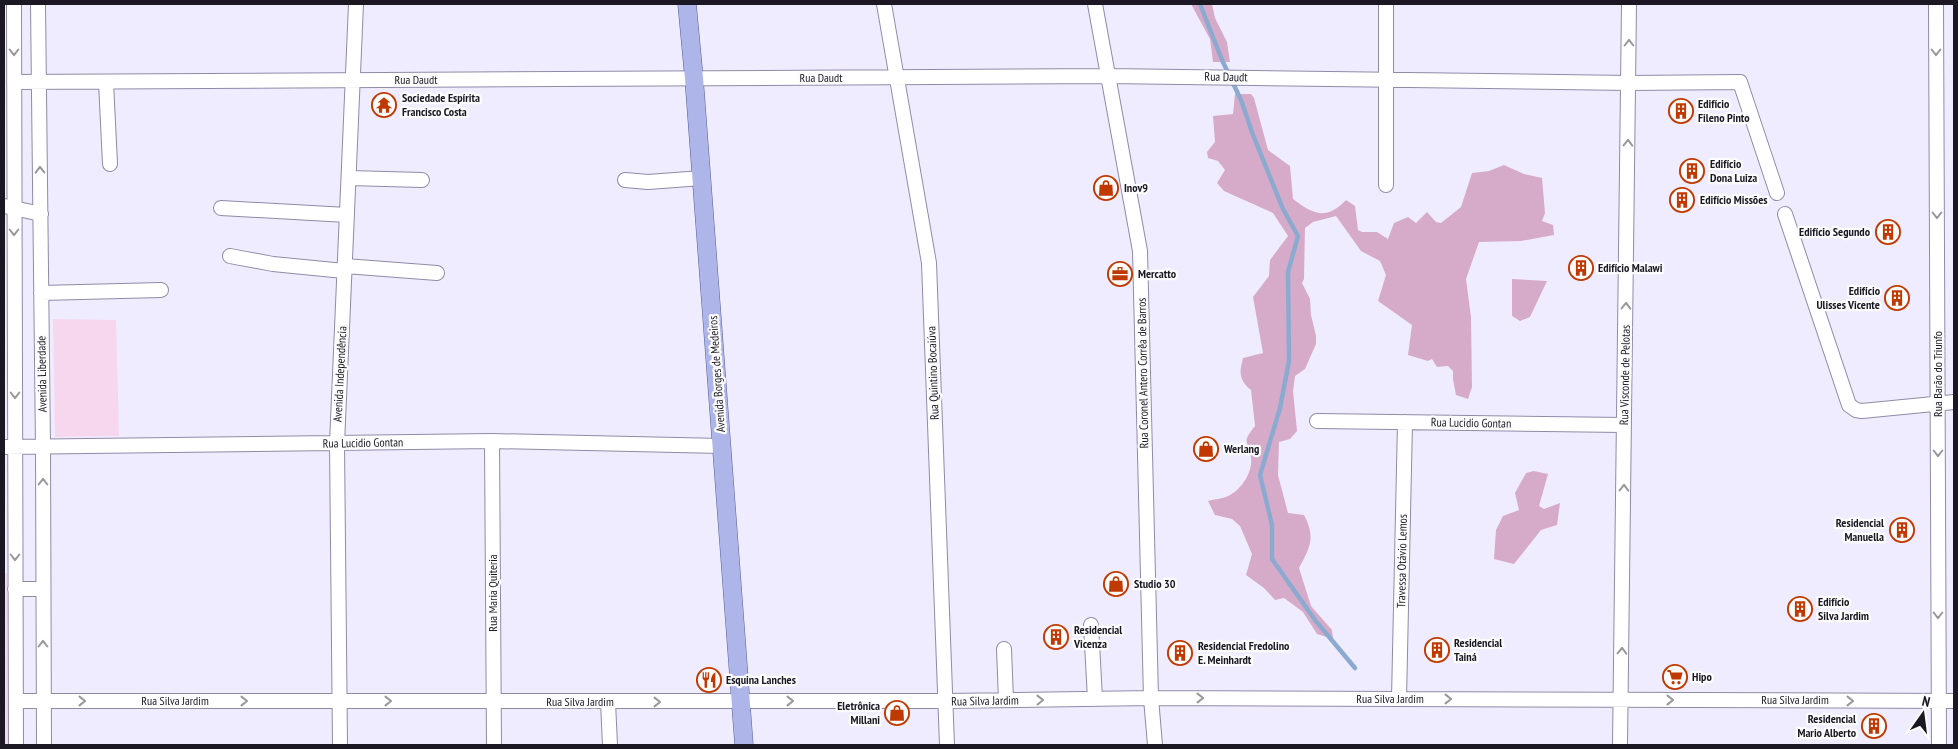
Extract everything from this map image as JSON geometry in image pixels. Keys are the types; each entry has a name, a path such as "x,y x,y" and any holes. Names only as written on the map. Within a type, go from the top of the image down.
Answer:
{"main road":[{"name":"Avenida Borges de Medeiros","path":"687,4 702,178 744,745"}],"street":[{"path":"14,4 14,82 9,207 9,447 15,589 16,745"},
{"name":"Avenida Liberdade","path":"38,4 42,293 44,745"},
{"name":"Avenida Independência","path":"340,745 337,444 356,4"},
{"name":"Rua Quintino Bocaiúva","path":"884,4 929,264 947,745"},
{"name":"Rua Coronel Antero Corrêa de Barros","path":"1095,4 1140,251 1151,698 1155,745"},
{"path":"1386,4 1386,185"},
{"name":"Rua Visconde de Pelotas","path":"1620,745 1630,4"},
{"name":"Rua Barão do Triunfo","path":"1936,4 1939,745"},
{"name":"Rua Daudt","path":"14,82 1108,76 1629,83 1740,82 1777,192"},
{"path":"106,82 110,164"},
{"path":"349,178 422,180"},
{"path":"625,180 648,182 702,178"},
{"path":"9,207 41,214"},
{"path":"221,208 347,215"},
{"path":"1785,214 1849,405 1856,410 1862,411 1954,402"},
{"path":"230,256 273,264 437,273"},
{"path":"42,293 161,290"},
{"name":"Rua Lucidio Gontan","path":"1317,421 1624,424"},
{"name":"Travessa Otávio Lemos","path":"1399,699 1405,422"},
{"name":"Rua Lucidio Gontan","path":"9,447 492,441 722,446"},
{"name":"Rua Maria Quiteria","path":"492,441 494,745"},
{"path":"15,589 43,589"},
{"path":"1092,625 1095,699"},
{"path":"1004,649 1006,700"},
{"name":"Rua Silva Jardim","path":"16,701 741,702 1151,698 1954,701"},
{"path":"608,702 610,745"}],"shaded area":[{"path":"1191,4 1212,4 1215,18 1227,42 1230,62 1213,62 1210,39"},
{"path":"1235,94 1251,94 1254,98 1268,150 1290,166 1293,199 1307,208 1320,213 1332,211 1346,200 1355,206 1358,230 1362,232 1377,232 1388,239 1394,223 1408,217 1416,223 1427,212 1436,222 1441,223 1461,207 1472,173 1489,171 1504,165 1524,174 1542,178 1545,213 1542,221 1553,225 1554,235 1521,241 1479,242 1466,279 1471,317 1472,387 1468,399 1456,395 1453,371 1448,366 1437,367 1432,359 1428,361 1408,355 1412,325 1378,301 1386,275 1380,261 1361,251 1336,216 1313,222 1305,228 1304,279 1302,283 1310,299 1316,344 1305,369 1295,376 1293,391 1297,431 1290,439 1279,442 1278,475 1288,513 1304,515 1308,523 1311,536 1309,548 1299,568 1311,606 1332,630 1333,639 1317,634 1303,612 1284,598 1275,600 1264,588 1246,575 1252,554 1240,526 1232,519 1215,515 1208,501 1223,498 1237,490 1242,485 1250,469 1251,458 1247,439 1255,426 1251,390 1242,379 1241,368 1243,358 1263,353 1253,297 1269,276 1270,260 1288,236 1273,213 1224,191 1217,183 1225,170 1218,161 1208,158 1207,152 1215,142 1213,116 1233,114"},
{"path":"1512,279 1547,281 1530,317 1520,321 1512,316"},
{"path":"53,319 116,320 119,436 55,437"},
{"path":"1534,471 1548,474 1539,506 1544,509 1560,503 1557,525 1541,530 1514,564 1494,559 1496,530 1503,516 1519,510 1515,493 1526,473"},
{"path":"4,573 7,573 8,745 4,745"}],"waterway":[{"path":"1200,4 1222,60 1241,100 1283,209 1298,236 1288,272 1289,361 1280,408 1260,475 1272,525 1272,559 1315,620 1355,668"}],"place":[{"name":"Sociedade Espírita Francisco Costa","path":"384,105"},
{"name":"Edifício Fileno Pinto","path":"1681,111"},
{"name":"Edifício Dona Luiza","path":"1692,171"},
{"name":"Inov9","path":"1106,188"},
{"name":"Edifício Missões","path":"1682,200"},
{"name":"Edifício Segundo","path":"1888,232"},
{"name":"Edifício Malawi","path":"1581,268"},
{"name":"Mercatto","path":"1120,274"},
{"name":"Edifício Ulisses Vicente","path":"1897,298"},
{"name":"Werlang","path":"1206,449"},
{"name":"Residencial Manuella","path":"1902,530"},
{"name":"Studio 30","path":"1116,584"},
{"name":"Edifício Silva Jardim","path":"1800,609"},
{"name":"Residencial Vicenza","path":"1056,637"},
{"name":"Residencial Tainá","path":"1437,650"},
{"name":"Residencial Fredolino E. Meinhardt","path":"1180,653"},
{"name":"Hipo","path":"1675,677"},
{"name":"Esquina Lanches","path":"709,680"},
{"name":"Eletrônica Millani","path":"897,713"},
{"name":"Residencial Mario Alberto","path":"1874,726"}]}
